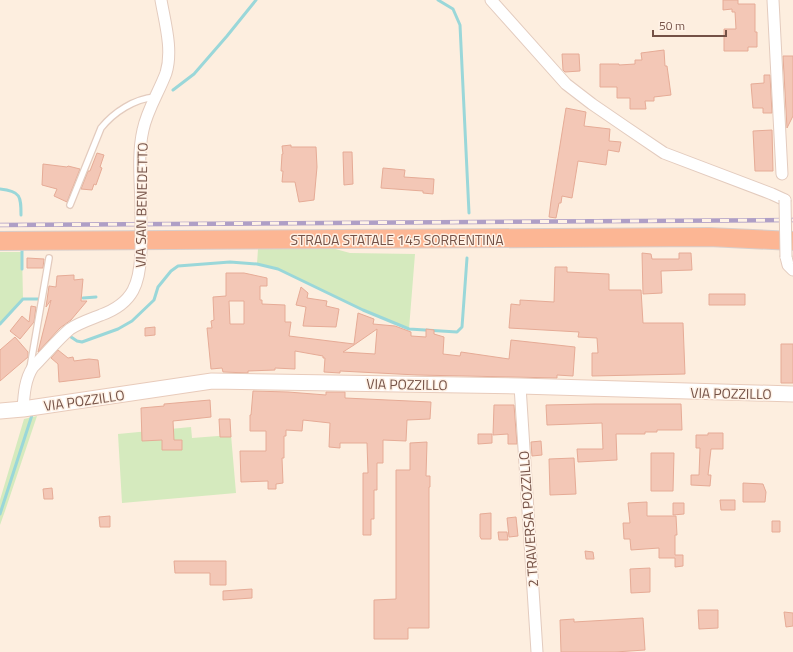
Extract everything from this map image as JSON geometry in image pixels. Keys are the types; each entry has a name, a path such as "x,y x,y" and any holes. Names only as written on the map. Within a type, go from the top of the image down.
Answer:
{"highway":[{"path":"751,239 793,234"},
{"name":"STRADA STATALE 145 SORRENTINA","path":"0,241 709,237 751,239 790,249"}],"main road":[{"name":"VIA POZZILLO","path":"0,411 23,409 212,381 520,386 793,394"}],"street":[{"name":"VIA SAN BENEDETTO","path":"23,409 25,388 33,367 71,329 116,308 124,302 137,285 141,264 141,142 143,128 166,71 168,61 168,39 161,0"},
{"path":"491,0 566,84 621,124 664,153 785,200 790,249 788,265 793,270"},
{"path":"772,0 782,174"},
{"name":"2 TRAVERSA POZZILLO","path":"520,386 537,652"}],"lane":[{"path":"70,205 101,128 109,119 124,108 146,98 155,97"},
{"path":"30,372 49,258"}],"green space":[{"path":"328,247 350,253 415,254 409,329 363,310 279,269 257,264 258,249"},
{"path":"0,252 22,252 23,299 0,324"},
{"path":"37,416 0,525 0,500 24,419"},
{"path":"191,427 192,438 231,435 236,493 122,503 118,434"}],"building":[{"path":"723,0 738,0 738,4 755,4 755,32 757,32 757,47 748,47 748,51 724,51 724,29 736,29 735,12 732,12 732,9 723,10"},
{"path":"664,50 665,66 667,66 671,95 654,97 654,101 645,101 646,109 630,109 630,98 617,98 617,87 600,87 600,64 635,64 635,60 642,60 641,53"},
{"path":"562,54 579,54 580,71 565,72 563,70"},
{"path":"783,56 793,56 793,116 787,128"},
{"path":"764,75 770,75 772,113 763,113 763,108 753,108 751,84 764,83"},
{"path":"566,108 586,112 584,126 610,129 609,141 621,142 619,152 608,150 606,165 578,161 572,198 562,196 556,218 549,217"},
{"path":"772,130 773,171 755,171 753,131"},
{"path":"291,145 291,147 316,147 317,167 314,200 299,202 295,182 282,182 282,146"},
{"path":"343,152 352,152 353,184 344,185"},
{"path":"97,153 104,155 100,167 102,168 96,185 94,184 92,190 81,189 88,171 90,171"},
{"path":"43,164 68,166 80,169 67,202 54,196 57,189 42,185"},
{"path":"383,168 405,170 404,177 434,179 433,194 423,193 423,191 381,188"},
{"path":"642,253 651,254 652,259 679,259 679,253 691,253 692,270 661,271 662,293 643,294"},
{"path":"27,258 44,259 43,268 27,268"},
{"path":"555,267 567,267 567,272 609,274 609,290 641,290 643,323 683,323 685,374 592,376 592,353 598,353 597,338 578,337 579,332 509,328 511,304 520,305 520,300 554,302"},
{"path":"226,273 244,273 267,278 267,286 260,286 260,300 262,300 262,304 285,305 285,322 291,322 289,336 354,344 358,313 374,319 373,324 395,326 411,332 411,336 426,337 426,329 434,330 434,334 444,337 443,354 460,356 461,352 509,359 511,340 575,347 573,376 557,375 557,378 417,375 340,371 340,373 324,372 325,358 323,358 323,356 295,351 295,369 275,368 275,370 248,371 248,373 223,372 222,368 211,369 207,328 212,328 211,321 214,320 213,297 226,296","holes":["229,301 244,301 244,324 230,324","377,329 375,354 343,352 354,345"]},
{"path":"74,275 74,280 83,279 81,301 87,301 71,320 60,328 38,352 51,300 46,307 49,286 56,287 57,276"},
{"path":"301,287 308,293 307,298 327,301 326,306 339,309 336,327 303,326 306,307 296,305"},
{"path":"709,294 745,294 745,305 709,305"},
{"path":"31,306 36,307 34,322 20,339 10,331 22,316 29,322"},
{"path":"155,327 155,335 145,336 145,328"},
{"path":"15,337 28,352 28,357 0,381 0,350"},
{"path":"781,344 793,344 793,383 781,383"},
{"path":"58,350 68,358 73,357 74,361 89,359 98,360 100,377 59,382 58,364 51,358"},
{"path":"253,391 326,395 326,392 345,392 345,398 431,402 430,419 407,420 406,441 383,440 383,463 377,463 377,490 374,490 374,519 371,519 371,535 363,535 363,473 368,473 367,443 340,443 340,448 329,447 330,423 303,420 302,431 286,430 286,436 284,436 284,458 282,458 283,483 276,484 276,489 268,489 268,481 241,482 240,451 266,451 266,431 250,431"},
{"path":"210,400 211,417 173,421 174,440 182,440 182,450 162,450 162,440 142,441 141,408 164,406 164,404"},
{"path":"681,404 682,430 657,430 657,432 645,432 645,434 616,434 617,460 578,462 577,449 603,449 602,423 547,425 546,405"},
{"path":"494,405 514,405 517,444 508,444 508,434 493,435"},
{"path":"219,419 230,419 231,437 220,437"},
{"path":"708,433 723,433 723,449 711,449 708,475 711,475 710,486 691,485 691,475 699,475 700,448 696,448 696,435 708,435"},
{"path":"478,434 492,434 492,443 478,444"},
{"path":"541,441 542,455 532,456 531,442"},
{"path":"427,442 426,476 430,476 429,628 408,628 408,639 374,639 374,600 396,599 396,470 410,470 410,443"},
{"path":"651,453 674,453 673,491 651,491"},
{"path":"574,458 576,494 550,495 549,459"},
{"path":"743,483 763,484 766,492 765,502 743,502"},
{"path":"52,488 53,499 44,499 43,489"},
{"path":"720,500 735,500 735,510 721,510"},
{"path":"647,502 647,516 676,516 677,535 675,535 675,555 683,555 683,566 675,567 675,558 659,558 659,548 631,550 630,539 624,539 623,523 630,523 628,503"},
{"path":"673,503 684,503 684,514 673,515"},
{"path":"491,513 491,539 481,539 480,514"},
{"path":"110,516 110,527 100,527 99,517"},
{"path":"516,517 518,536 509,537 507,518"},
{"path":"772,521 780,521 780,532 772,532"},
{"path":"498,532 507,532 508,540 499,540"},
{"path":"585,551 593,552 594,559 586,559"},
{"path":"174,561 226,561 226,585 210,585 210,573 175,573"},
{"path":"650,568 650,592 631,593 630,569"},
{"path":"252,589 252,598 223,600 223,591"},
{"path":"698,610 718,610 718,628 699,629"},
{"path":"784,612 793,613 793,626 786,627"},
{"path":"643,618 645,650 615,652 561,652 560,620 574,619 574,622"}],"waterway":[{"path":"173,90 194,74 256,0"},
{"path":"438,0 453,9 460,25 469,213"},
{"path":"0,189 16,193 20,199 21,215"},
{"path":"22,250 22,269"},
{"path":"71,337 82,342 118,329 132,321 154,300 158,287 171,271 178,266 230,262 257,264 278,269 363,310 409,329 457,332 462,327 467,258"},
{"path":"83,298 96,297"},
{"path":"0,324 23,299 39,299"},
{"path":"0,514 32,415"}],"railway":[{"path":"0,225 793,220"}]}
